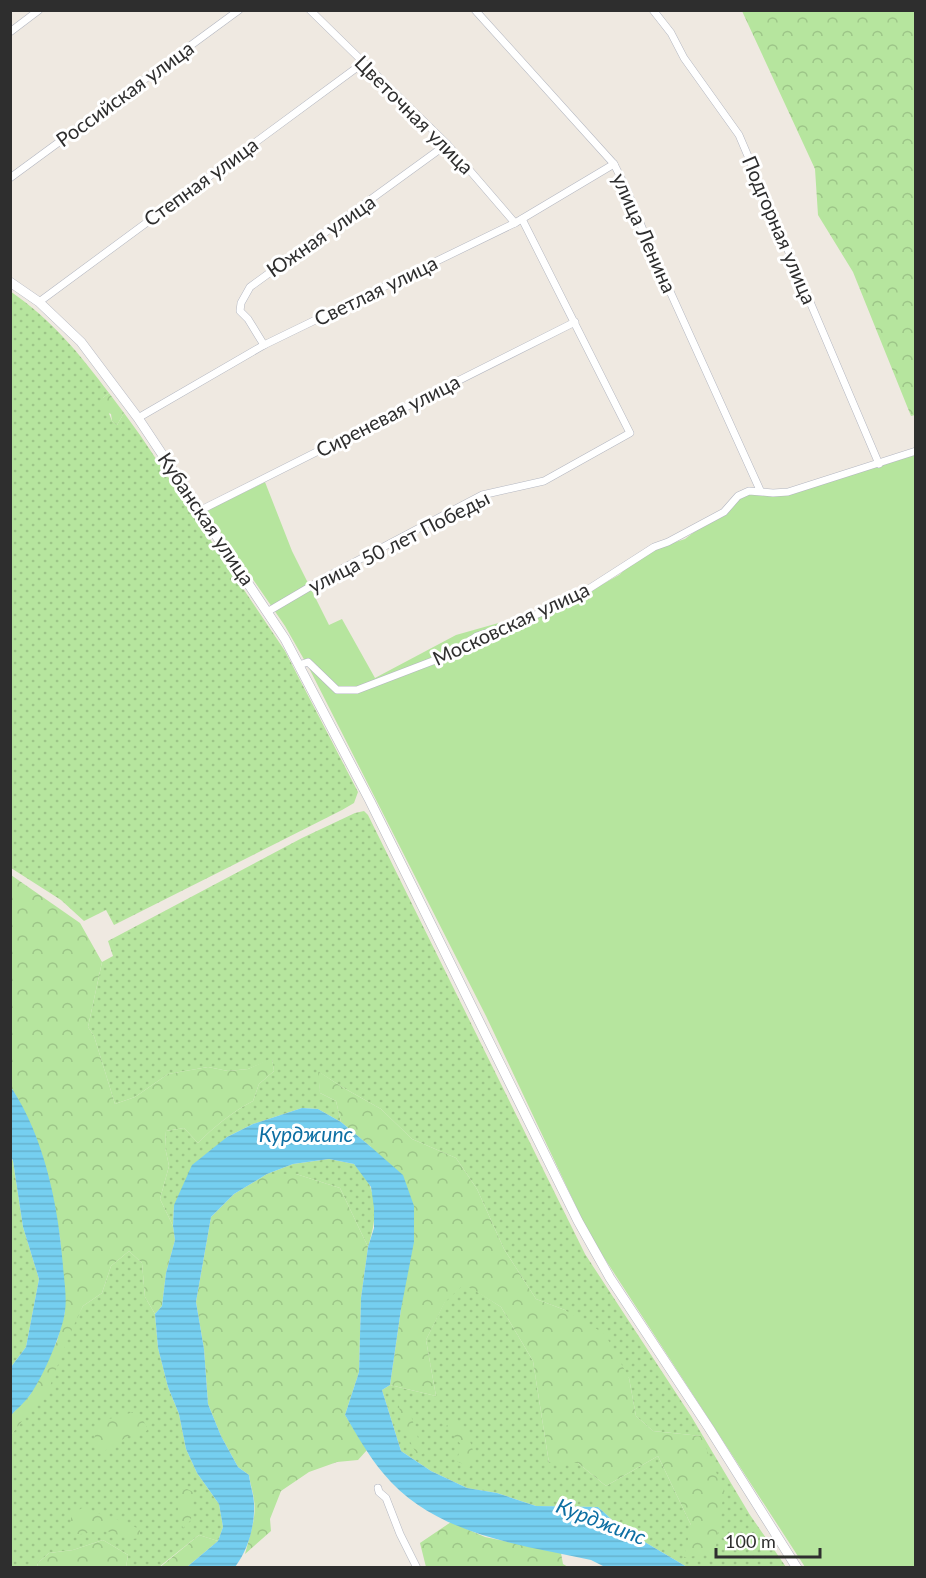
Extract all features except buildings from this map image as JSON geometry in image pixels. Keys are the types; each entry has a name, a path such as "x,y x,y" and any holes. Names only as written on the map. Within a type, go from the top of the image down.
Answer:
{"main road":[{"name":"Кубанская улица","path":"10,282 39,302 81,342 138,418 285,639 363,786 589,1240 610,1278 709,1428 797,1568"}],"street":[{"path":"10,32 39,10"},
{"name":"Российская улица","path":"10,178 239,10"},
{"name":"Цветочная улица","path":"310,10 447,144 518,221 575,322 630,433"},
{"name":"улица Ленина","path":"475,10 614,164 760,490"},
{"name":"Подгорная улица","path":"653,10 671,33 684,58 738,135 879,464"},
{"name":"Степная улица","path":"39,302 363,63"},
{"name":"Южная улица","path":"264,345 248,319 240,311 241,303 250,287 447,144"},
{"name":"Светлая улица","path":"138,418 264,345 518,221 614,164"},
{"name":"Сиреневая улица","path":"201,510 575,322"},
{"name":"улица 50 лет Победы","path":"267,612 330,575 482,495 544,481 630,433"},
{"path":"760,490 773,493 788,492 915,451"},
{"name":"Московская улица","path":"299,664 308,662 337,690 357,690 451,654 477,636 514,624 573,599 654,547 724,512 738,496 749,491 760,490"},
{"path":"378,1488 386,1498 417,1568"}],"green space":[{"path":"742,11 915,11 915,415 911,416 853,272 818,215 815,169"},
{"path":"10,291 52,326 98,378 109,393 103,398 112,421 117,425 124,413 140,435 285,651 358,792 354,803 342,810 114,925 106,910 84,921 61,900 11,868"},
{"path":"109,393 124,413 117,425 112,421 111,414 103,411 103,398"},
{"path":"915,455 915,1567 805,1567 590,1236 486,1016 310,670 285,626 206,511 265,482 292,551 329,625 342,619 375,678 456,635 530,614 570,596 574,600 619,575 632,563 657,548 685,539 738,499 750,493 785,496"},
{"path":"364,811 585,1254 691,1416 750,1515 786,1567 687,1567 621,1528 598,1507 536,1506 497,1493 467,1488 431,1471 401,1451 382,1390 390,1385 436,1396 426,1340 445,1301 464,1283 501,1307 533,1361 549,1463 578,1463 606,1486 658,1456 691,1525 715,1551 701,1436 653,1431 636,1416 629,1378 565,1310 536,1299 504,1249 477,1189 456,1158 412,1139 381,1109 319,1072 320,1093 336,1101 341,1122 318,1109 302,1108 253,1124 227,1137 174,1205 173,1226 160,1199 169,1166 165,1147 166,1131 184,1128 198,1143 224,1120 253,1101 259,1084 274,1071 272,1059 248,1069 228,1071 208,1067 168,1074 135,1097 115,1104 94,1036 88,1027 102,962 113,956 108,941 302,838"},
{"path":"11,875 80,923 102,962 88,1027 94,1036 115,1104 135,1097 168,1074 208,1067 228,1071 248,1069 272,1058 274,1071 259,1084 253,1101 224,1120 198,1143 184,1128 166,1131 165,1147 169,1166 160,1199 173,1226 175,1240 166,1273 162,1306 155,1314 145,1297 142,1263 129,1251 111,1266 102,1293 83,1306 50,1386 11,1435 11,1415 30,1395 57,1341 65,1312 60,1237 49,1179 19,1101 11,1087"},
{"path":"318,1071 381,1109 412,1139 456,1158 477,1189 504,1249 536,1299 565,1310 605,1334 629,1378 636,1416 653,1431 701,1436 724,1491 715,1552 684,1558 691,1525 658,1456 606,1486 578,1463 549,1463 533,1361 501,1307 464,1284 445,1302 426,1340 436,1396 390,1385 401,1309 371,1147 341,1122 336,1101 320,1093"},
{"path":"10,1156 13,1161 23,1227 39,1279 26,1347 11,1367"},
{"path":"329,1159 354,1164 370,1186 375,1211 368,1247 340,1188 296,1174 267,1174 293,1164"},
{"path":"267,1174 296,1174 340,1188 368,1247 361,1298 359,1372 345,1415 367,1450 358,1460 337,1462 309,1472 281,1491 270,1519 271,1531 245,1554 254,1520 253,1494 249,1475 238,1467 221,1436 208,1404 204,1349 196,1302 211,1217 234,1194"},
{"path":"129,1251 142,1263 145,1297 155,1314 158,1348 168,1387 179,1414 186,1449 197,1473 219,1504 223,1527 218,1541 199,1535 159,1567 126,1567 128,1555 103,1540 73,1550 49,1553 38,1563 37,1567 11,1568 11,1435 24,1417 83,1306 102,1293 111,1266"},
{"path":"399,1405 408,1406 423,1454 416,1453 401,1424"},
{"path":"137,1410 148,1429 143,1435 133,1433 100,1454 94,1444 96,1425"},
{"path":"453,1421 466,1428 474,1454 470,1467 456,1461 462,1446 446,1426"},
{"path":"187,1489 193,1492 191,1520 183,1528 178,1514 179,1490"},
{"path":"82,1508 130,1524 140,1530 140,1538 130,1538 106,1531 82,1534 71,1532 71,1515"},
{"path":"451,1522 485,1537 561,1553 563,1564 568,1567 426,1567 420,1543"},
{"path":"199,1535 218,1541 187,1567 159,1568"},
{"path":"103,1540 128,1555 126,1567 37,1567 38,1563 49,1553 73,1550"}],"water":[{"path":"11,1087 33,1128 48,1173 58,1220 66,1300 63,1320 46,1367 30,1395 11,1415 11,1367 26,1347 39,1279 23,1227 11,1156"},
{"name":"Курджипс","path":"302,1108 318,1109 341,1122 403,1175 414,1206 414,1242 390,1385 382,1390 401,1451 431,1471 467,1488 497,1493 536,1506 598,1507 621,1528 687,1567 605,1567 591,1560 479,1534 452,1524 427,1510 404,1494 383,1473 345,1415 359,1372 361,1298 368,1247 374,1228 371,1187 354,1164 329,1159 293,1164 267,1174 234,1194 211,1217 196,1302 204,1349 208,1404 221,1436 238,1467 249,1475 254,1512 247,1545 235,1567 187,1567 218,1541 223,1527 219,1504 197,1473 186,1449 179,1414 168,1387 158,1348 155,1314 162,1306 166,1273 175,1240 174,1205 192,1165 227,1137 253,1124"}]}
